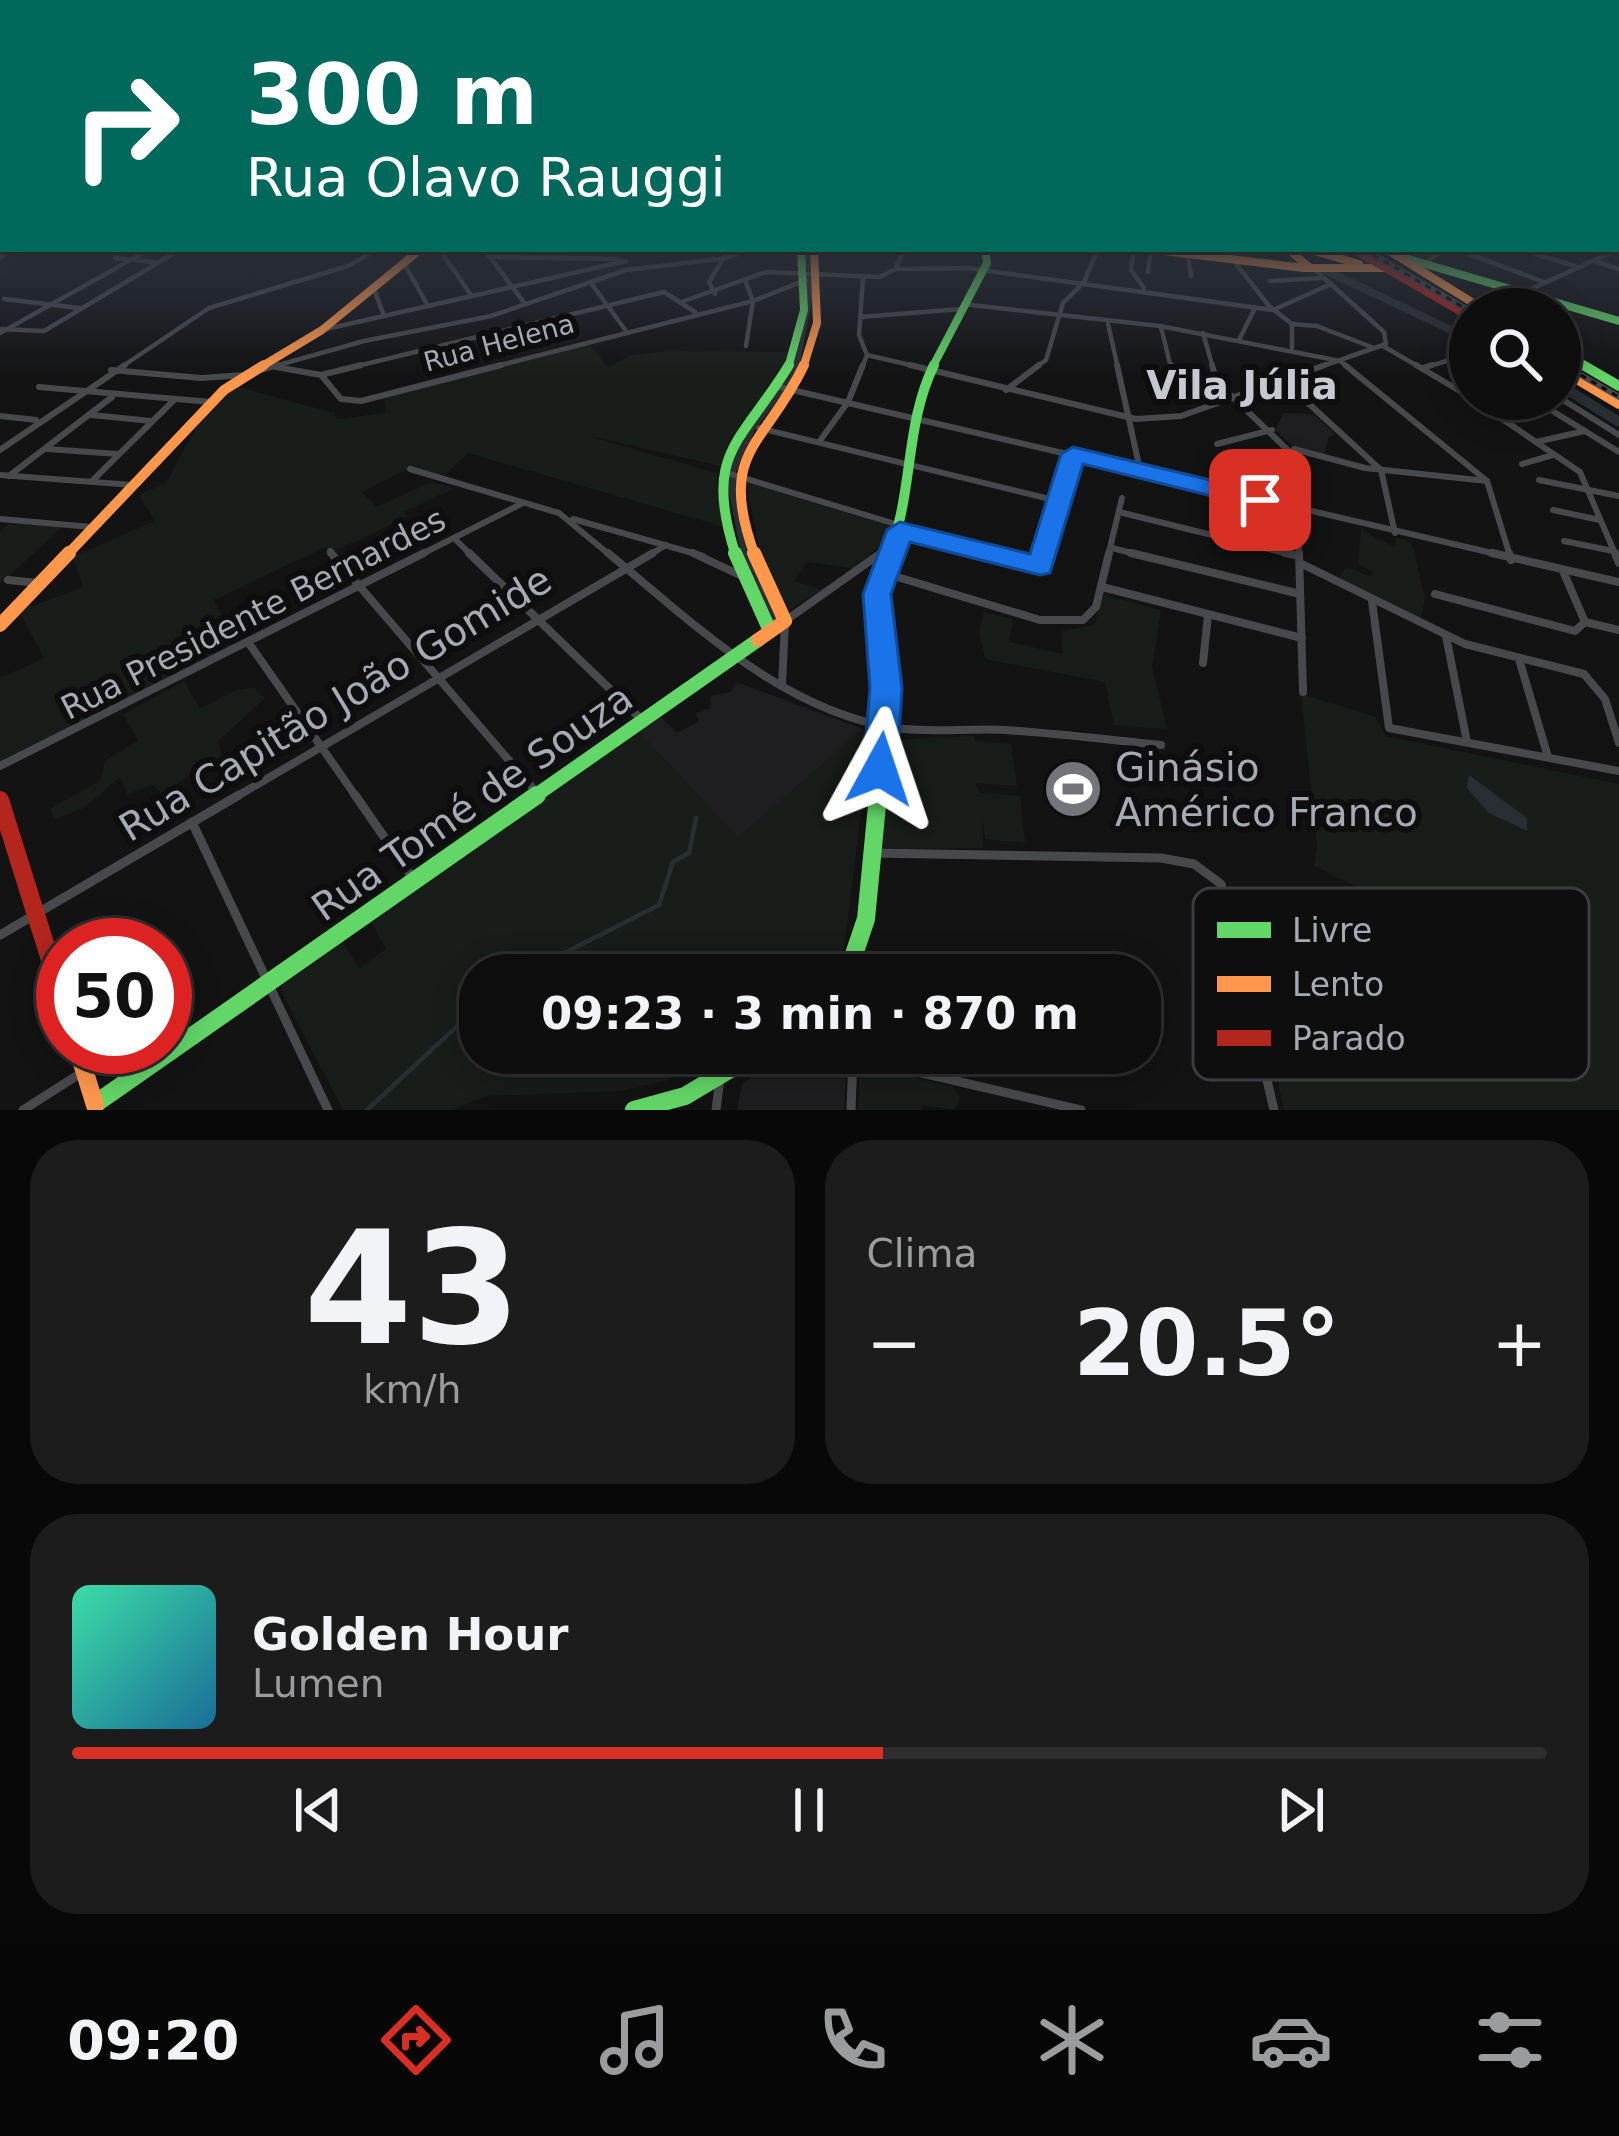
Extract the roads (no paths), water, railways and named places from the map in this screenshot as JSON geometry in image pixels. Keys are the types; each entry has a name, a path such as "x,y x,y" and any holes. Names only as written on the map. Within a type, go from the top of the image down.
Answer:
{"street":[{"path":"0,331 107,274"},
{"path":"8,329 36,332 140,274"},
{"path":"0,450 111,370 217,304 321,274"},
{"path":"0,625 212,402 247,375 322,331 391,274"},
{"path":"411,274 428,305"},
{"path":"456,274 471,295"},
{"path":"503,274 525,305"},
{"path":"322,331 565,274"},
{"path":"111,370 201,378 247,375 525,305 616,274"},
{"path":"715,274 709,282 716,294"},
{"path":"684,301 716,294 761,274"},
{"path":"775,274 806,280 878,274"},
{"path":"782,686 785,621 758,562 741,475 760,428 809,358 805,274"},
{"path":"770,631 742,576 723,472 744,425 793,357 808,274"},
{"path":"856,954 873,853 884,726 886,675 877,604 881,572 894,540 915,418 930,373 982,274"},
{"path":"1016,274 1144,288 1273,310 1329,274"},
{"path":"1006,389 1046,360 1063,303 1087,274"},
{"path":"1134,274 1144,288"},
{"path":"1244,274 1273,310 1292,324 1317,326 1379,348 1449,384"},
{"path":"1305,274 1323,277"},
{"path":"1319,274 1384,332 1379,348"},
{"path":"1396,274 1449,304"},
{"path":"1458,274 1507,288"},
{"path":"1524,274 1544,281"},
{"path":"1532,288 1561,274"},
{"path":"1270,281 1323,277"},
{"path":"819,442 848,402 867,355 859,335 863,278"},
{"path":"745,280 753,301 746,346"},
{"name":"Rua Helena","path":"321,375 341,399 361,401 753,301 806,280"},
{"path":"591,283 626,331"},
{"path":"374,289 384,316"},
{"path":"273,367 321,375 667,292 697,314"},
{"path":"4,299 82,309"},
{"path":"860,317 962,306 1160,326 1340,361 1486,481 1511,560"},
{"path":"1239,340 1255,308"},
{"path":"1581,310 1619,321"},
{"path":"1108,324 1140,470"},
{"path":"1292,324 1292,349"},
{"path":"1160,326 1178,399"},
{"path":"1203,334 1213,375 1231,398 1291,448 1299,467 1303,692"},
{"path":"867,355 1126,416 1181,416 1379,348"},
{"path":"1423,368 1449,361"},
{"path":"1581,363 1616,381"},
{"path":"1282,380 1381,470 1395,532"},
{"path":"1581,381 1619,404"},
{"path":"775,386 1619,582"},
{"path":"39,387 212,402"},
{"path":"5,475 115,394"},
{"path":"91,482 175,399"},
{"path":"1581,411 1619,435"},
{"path":"88,415 152,421"},
{"path":"0,416 40,420"},
{"path":"1504,420 1580,472 1619,563"},
{"path":"1568,420 1619,452"},
{"path":"760,428 1062,502"},
{"path":"1217,444 1272,430"},
{"path":"1536,442 1585,430"},
{"path":"1291,448 1381,470 1486,481"},
{"path":"44,449 118,454"},
{"path":"723,472 741,475 894,540 1037,566 1045,562 1073,454"},
{"path":"1522,464 1556,454"},
{"path":"410,470 569,519 733,656 782,686 884,726 1161,746"},
{"path":"5,475 133,485"},
{"path":"1539,480 1619,496"},
{"path":"881,572 1058,623 1092,614 1122,498"},
{"name":"Rua Presidente Bernardes","path":"0,766 526,502"},
{"path":"1553,510 1600,520"},
{"path":"1119,512 1299,559 1446,635 1519,659 1573,670 1594,680 1619,743"},
{"path":"0,519 93,527"},
{"path":"569,519 591,520 717,561 742,576"},
{"path":"1607,534 1619,537"},
{"path":"455,539 642,720"},
{"name":"Rua Tomé de Souza","path":"96,1107 894,540"},
{"path":"1564,541 1614,551"},
{"name":"Rua Capitão João Gomide","path":"0,935 666,545"},
{"path":"1111,548 1300,594"},
{"path":"330,551 537,793"},
{"path":"717,561 737,553"},
{"path":"1563,572 1585,622"},
{"path":"8,580 38,583"},
{"path":"1101,586 1302,638"},
{"path":"1435,594 1553,628 1576,631 1585,622"},
{"path":"1372,599 1389,728 1619,771"},
{"path":"1203,663 1208,615"},
{"path":"1585,622 1619,630"},
{"path":"1446,635 1466,742"},
{"path":"248,642 414,880"},
{"path":"1519,659 1548,757"},
{"path":"0,800 38,918"},
{"path":"192,822 328,1110"},
{"path":"873,853 1161,858 1205,869 1220,888"},
{"path":"23,1110 79,1074"},
{"path":"85,1074 96,1107"},
{"path":"634,1110 685,1096 726,1074"},
{"path":"851,1110 853,1074"},
{"path":"933,1074 1082,1110"},
{"path":"716,1110 720,1078"},
{"path":"1267,1080 1274,1110"}],"waterway":[{"path":"1333,274 1449,329"},
{"path":"795,368 812,278"},
{"path":"784,385 797,365"},
{"path":"732,469 751,427 778,392"},
{"path":"1581,398 1619,422"},
{"path":"731,478 747,555"},
{"path":"747,555 773,619"},
{"path":"562,954 659,905 673,862 689,853 696,818"},
{"path":"367,1110 459,1025"}],"railway":[{"path":"1406,274 1449,299"},
{"path":"1581,375 1619,397"}],"place":[{"name":"Ginásio Américo Franco","path":"1073,789"}],"district":[{"name":"Vila Júlia","path":"1242,385"}]}
